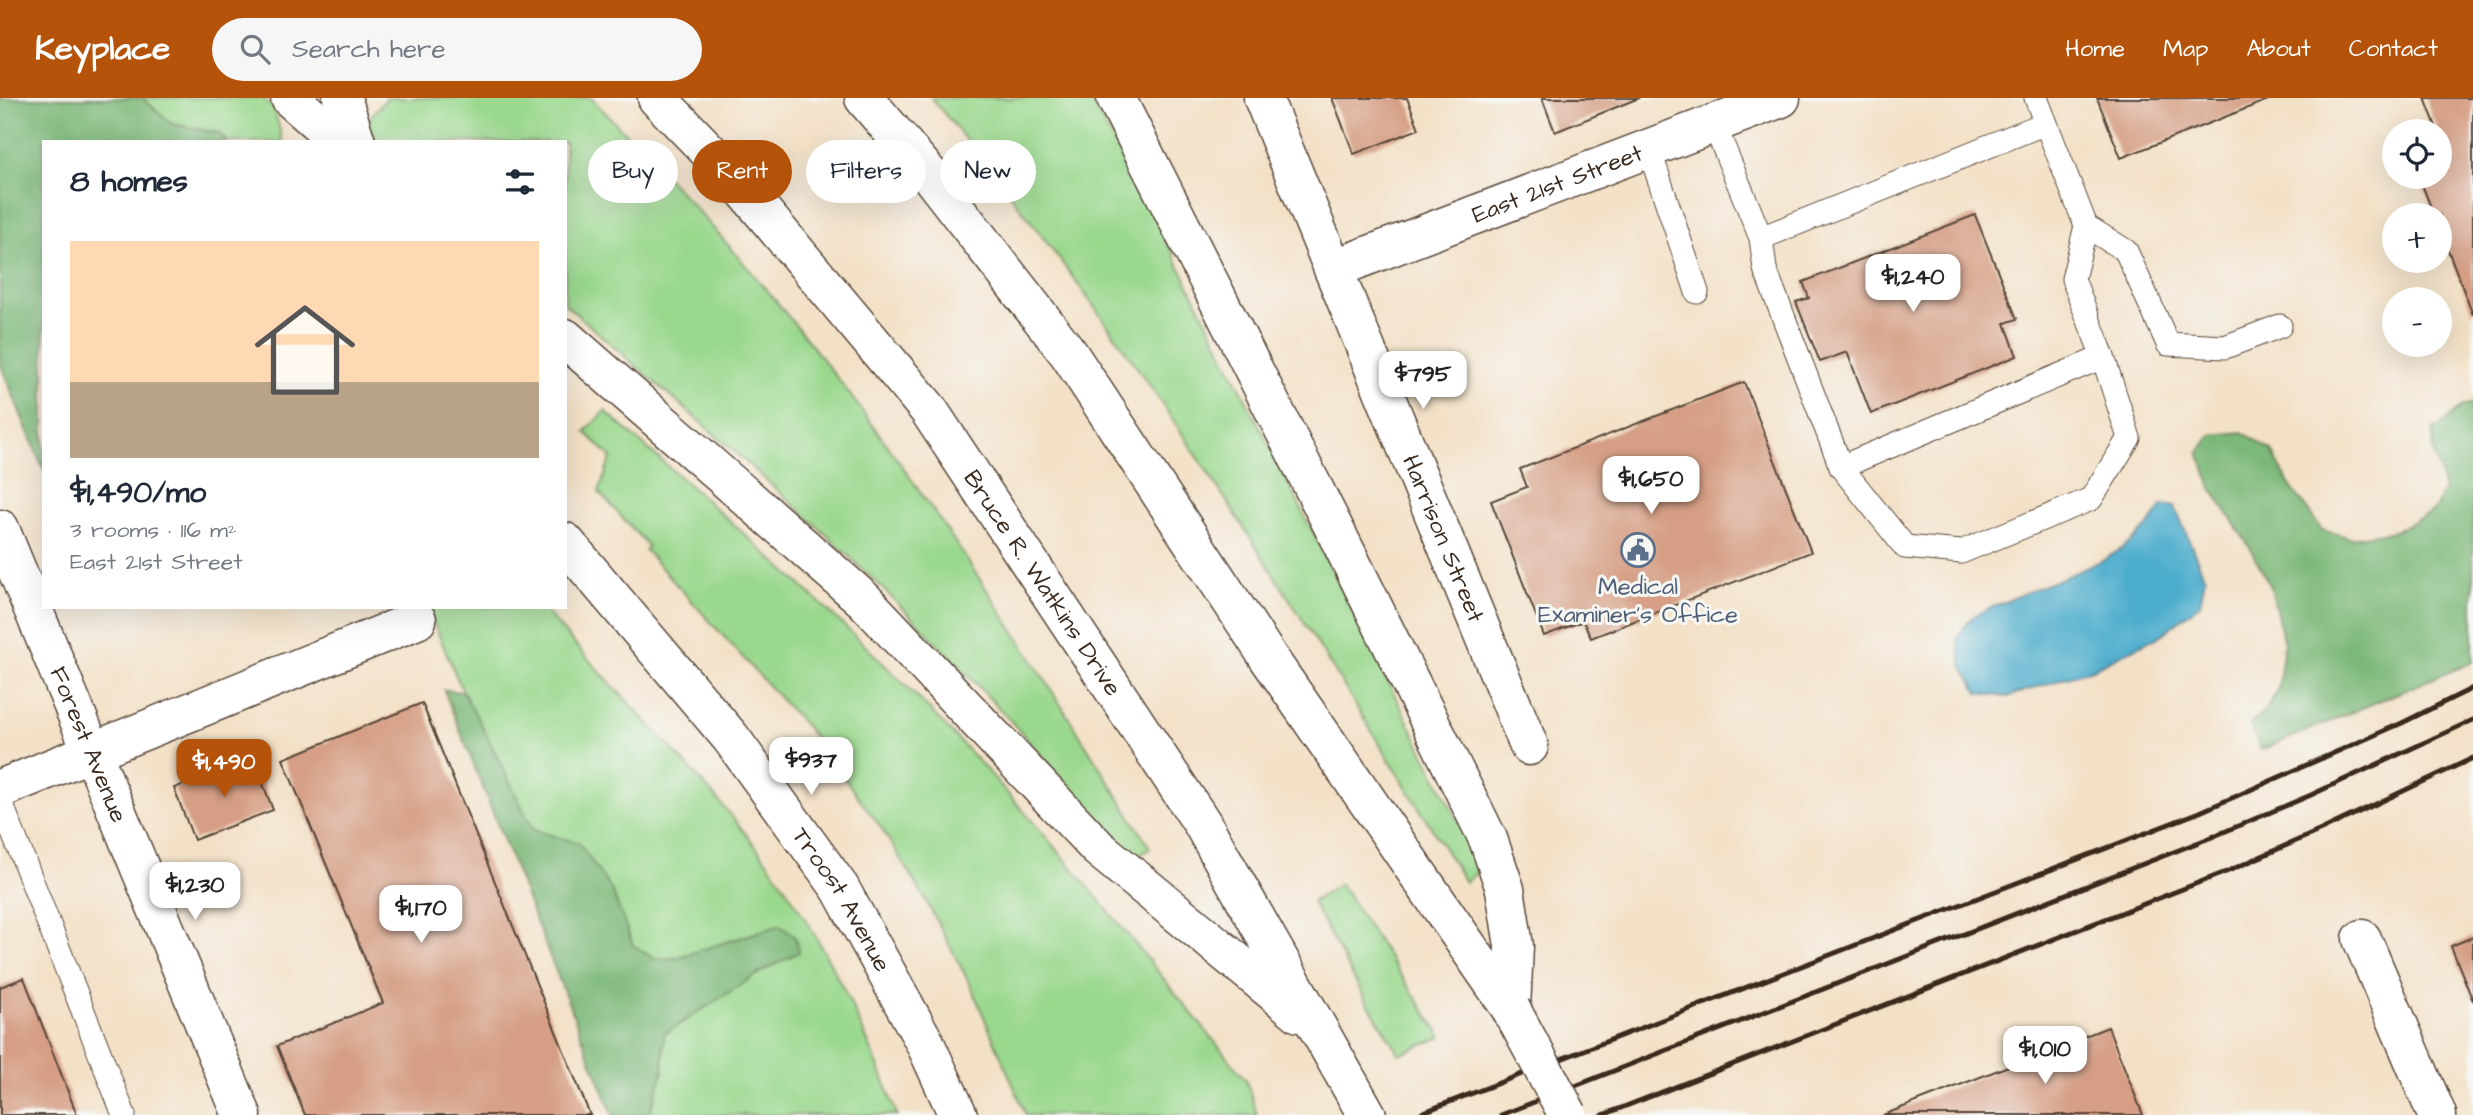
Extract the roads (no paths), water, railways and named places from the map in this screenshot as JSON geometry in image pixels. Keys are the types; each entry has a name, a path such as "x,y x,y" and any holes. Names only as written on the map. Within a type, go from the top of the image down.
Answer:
{"main road":[{"path":"290,98 338,140"},
{"path":"342,98 355,140"},
{"name":"Bruce R. Watkins Drive","path":"657,98 730,173 928,409 1202,823 1367,1115"},
{"path":"864,98 937,184 1069,354 1268,657 1511,1010 1569,1115"},
{"path":"1116,98 1337,533 1488,839 1505,889 1514,946 1511,1010"},
{"name":"Harrison Street","path":"1263,98 1529,746"},
{"name":"East 21st Street","path":"1333,269 1781,98"},
{"path":"567,340 864,600 1098,848 1317,1028"},
{"name":"Forest Avenue","path":"0,529 242,1115"},
{"name":"Troost Avenue","path":"567,544 731,738 840,888 924,1041 958,1115"},
{"path":"0,789 417,620"},
{"path":"2362,939 2437,1115"}],"lane":[{"path":"1714,124 1761,237 1765,269 1841,467 1905,547 1961,552 2091,499 2129,438 2103,357 2073,279 2086,226 2036,98"},
{"path":"1761,237 2046,123"},
{"path":"1649,149 1697,292"},
{"path":"2086,226 2126,251 2168,344 2225,347 2280,326"},
{"path":"1841,467 2103,357"},
{"path":"0,800 124,1115"}],"water":[{"path":"2163,505 2175,507 2205,578 2200,604 2161,635 2095,668 2007,697 1979,693 1963,668 1957,639 1970,619 2114,554 2149,525"}],"railway":[{"path":"1416,1115 2200,812 2402,723 2473,688"},
{"path":"1501,1115 2212,837 2311,795 2473,720"},
{"path":"1603,1115 2226,872 2473,758"}],"place":[{"name":"Medical Examiner's Office","path":"1638,550"}]}
